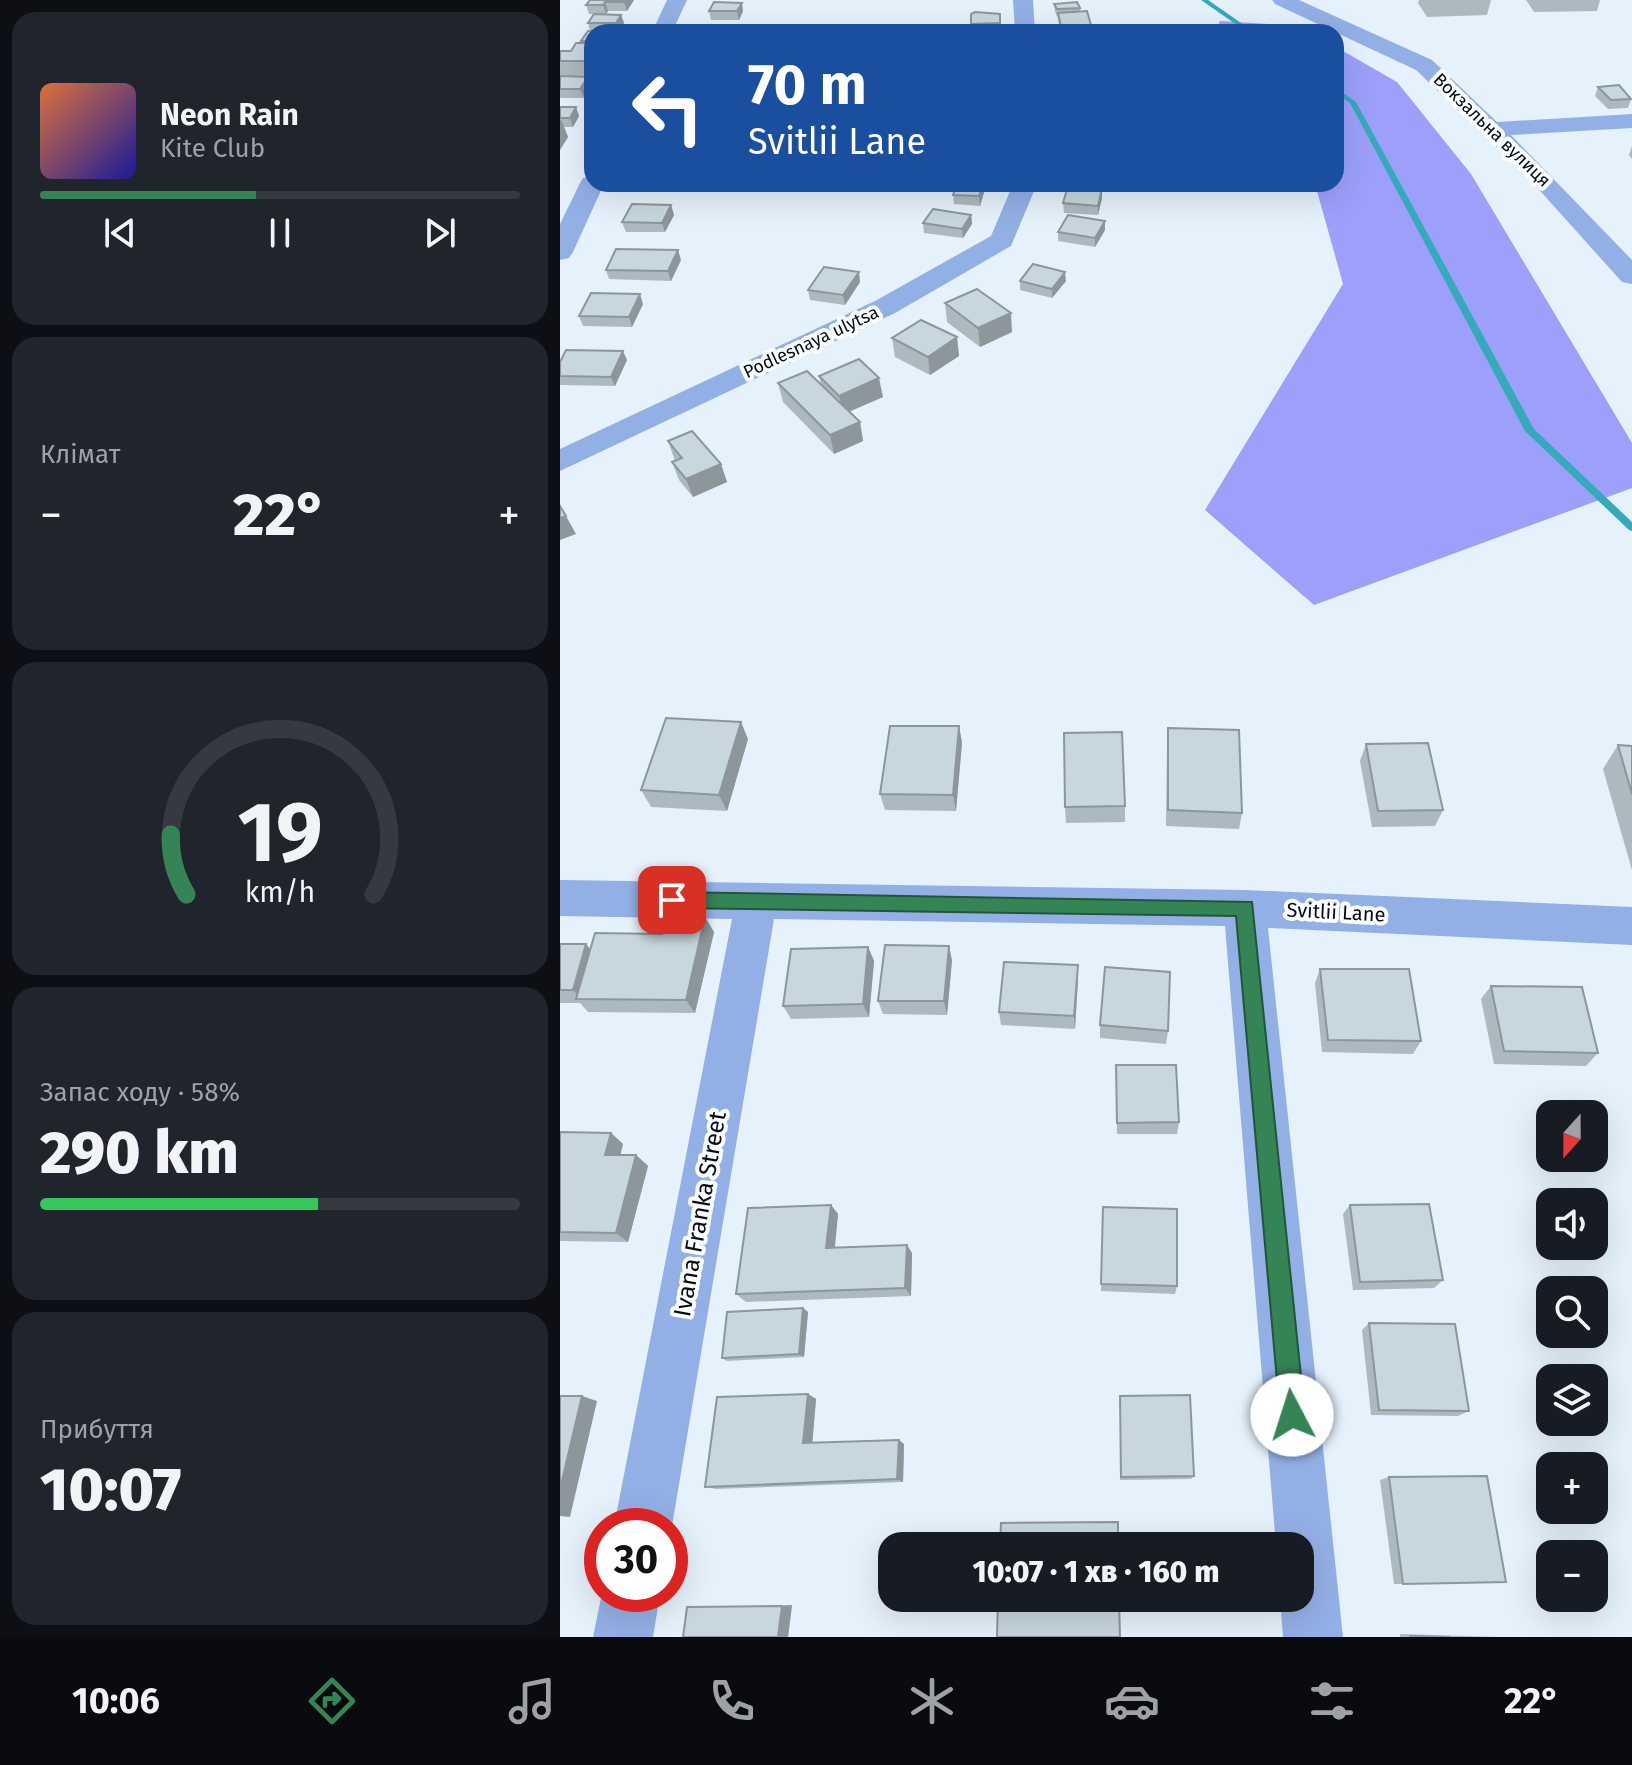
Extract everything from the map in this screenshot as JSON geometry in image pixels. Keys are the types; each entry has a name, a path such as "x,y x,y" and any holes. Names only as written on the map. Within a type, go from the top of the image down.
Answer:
{"street":[{"path":"666,24 677,0"},
{"path":"1023,0 1024,24"},
{"name":"Вокзальна вулиця","path":"1282,0 1334,24"},
{"name":"Вокзальна вулиця","path":"1344,28 1424,65 1534,169 1632,276"},
{"path":"1491,129 1632,121"},
{"path":"560,252 588,192"},
{"name":"Podlesnaya ulytsa","path":"560,461 885,307 1002,240 1022,192"},
{"name":"Svitlii Lane","path":"560,898 1245,908 1632,926"},
{"name":"Ivana Franka Street","path":"646,1508 756,902"},
{"path":"1245,908 1313,1637"},
{"path":"623,1637 628,1612"}],"shaded area":[{"path":"1220,21 1268,24 1219,24"},
{"path":"1344,52 1397,82 1471,174 1632,443 1632,488 1314,605 1205,510 1343,284 1317,192 1344,192"}],"building":[{"path":"590,0 626,0 586,5"},
{"path":"714,2 742,3 737,11 709,11"},
{"path":"1077,2 1080,8 1057,9 1054,4"},
{"path":"1087,11 1091,24 1060,24 1058,13"},
{"path":"594,14 621,15 616,23 588,23"},
{"path":"971,14 1000,14 1000,23 971,24"},
{"path":"576,43 584,43 584,61 560,61 560,51 571,51"},
{"path":"560,76 584,77 580,89 560,89"},
{"path":"1619,85 1631,99 1611,100 1598,87"},
{"path":"560,107 576,107 570,118 560,118"},
{"path":"954,192 980,192 979,196 953,195"},
{"path":"1066,192 1101,192 1098,206 1063,203"},
{"path":"632,204 671,205 662,223 622,222"},
{"path":"933,209 971,215 962,229 923,223"},
{"path":"1068,215 1105,221 1095,238 1058,232"},
{"path":"616,249 678,250 668,271 606,270"},
{"path":"1033,264 1065,272 1052,289 1020,281"},
{"path":"824,267 859,272 843,295 808,290"},
{"path":"977,289 1011,313 978,328 945,303"},
{"path":"591,293 640,294 629,317 579,316"},
{"path":"921,320 957,337 928,357 892,338"},
{"path":"566,350 623,351 611,377 560,376 560,362"},
{"path":"859,359 879,378 839,396 819,376"},
{"path":"807,371 860,422 830,435 778,383"},
{"path":"692,431 721,464 686,479 672,462 682,458 668,441"},
{"path":"666,718 741,722 719,795 641,790"},
{"path":"890,726 959,726 953,795 880,794"},
{"path":"1168,728 1239,730 1242,813 1168,810"},
{"path":"1122,732 1125,806 1065,807 1064,733"},
{"path":"1428,743 1443,810 1378,811 1366,744"},
{"path":"1618,745 1632,746 1632,794"},
{"path":"666,917 705,917 686,1000 576,999 595,933 662,934"},
{"path":"560,944 586,944 573,990 560,990"},
{"path":"885,945 949,946 944,1001 878,1001"},
{"path":"868,947 863,1004 783,1006 791,949"},
{"path":"1004,962 1078,965 1074,1016 999,1012"},
{"path":"1105,967 1170,972 1168,1031 1100,1025"},
{"path":"1320,969 1409,969 1421,1041 1328,1040"},
{"path":"1491,986 1582,987 1598,1053 1504,1051"},
{"path":"1116,1065 1176,1065 1179,1122 1117,1123"},
{"path":"560,1132 611,1133 605,1155 636,1155 616,1233 560,1232"},
{"path":"1429,1204 1443,1280 1360,1282 1350,1205"},
{"path":"831,1205 826,1248 907,1245 905,1288 736,1294 748,1208"},
{"path":"1103,1207 1177,1209 1177,1286 1101,1284"},
{"path":"803,1308 799,1354 722,1358 727,1312"},
{"path":"1369,1323 1455,1324 1469,1411 1379,1410"},
{"path":"808,1394 803,1443 899,1440 897,1479 705,1487 717,1397"},
{"path":"1190,1395 1194,1476 1121,1477 1120,1396"},
{"path":"560,1396 582,1396 560,1489"},
{"path":"1487,1476 1506,1582 1403,1584 1389,1477"},
{"path":"1118,1522 1118,1532 1001,1532 1001,1523"},
{"path":"782,1606 778,1637 683,1637 688,1607"},
{"path":"998,1612 1119,1612 1120,1637 997,1637"}],"waterway":[{"path":"1204,0 1239,24"},
{"path":"1344,96 1353,102 1530,431 1632,528"}],"route":[{"path":"672,900 1245,908 1292,1415"}]}
